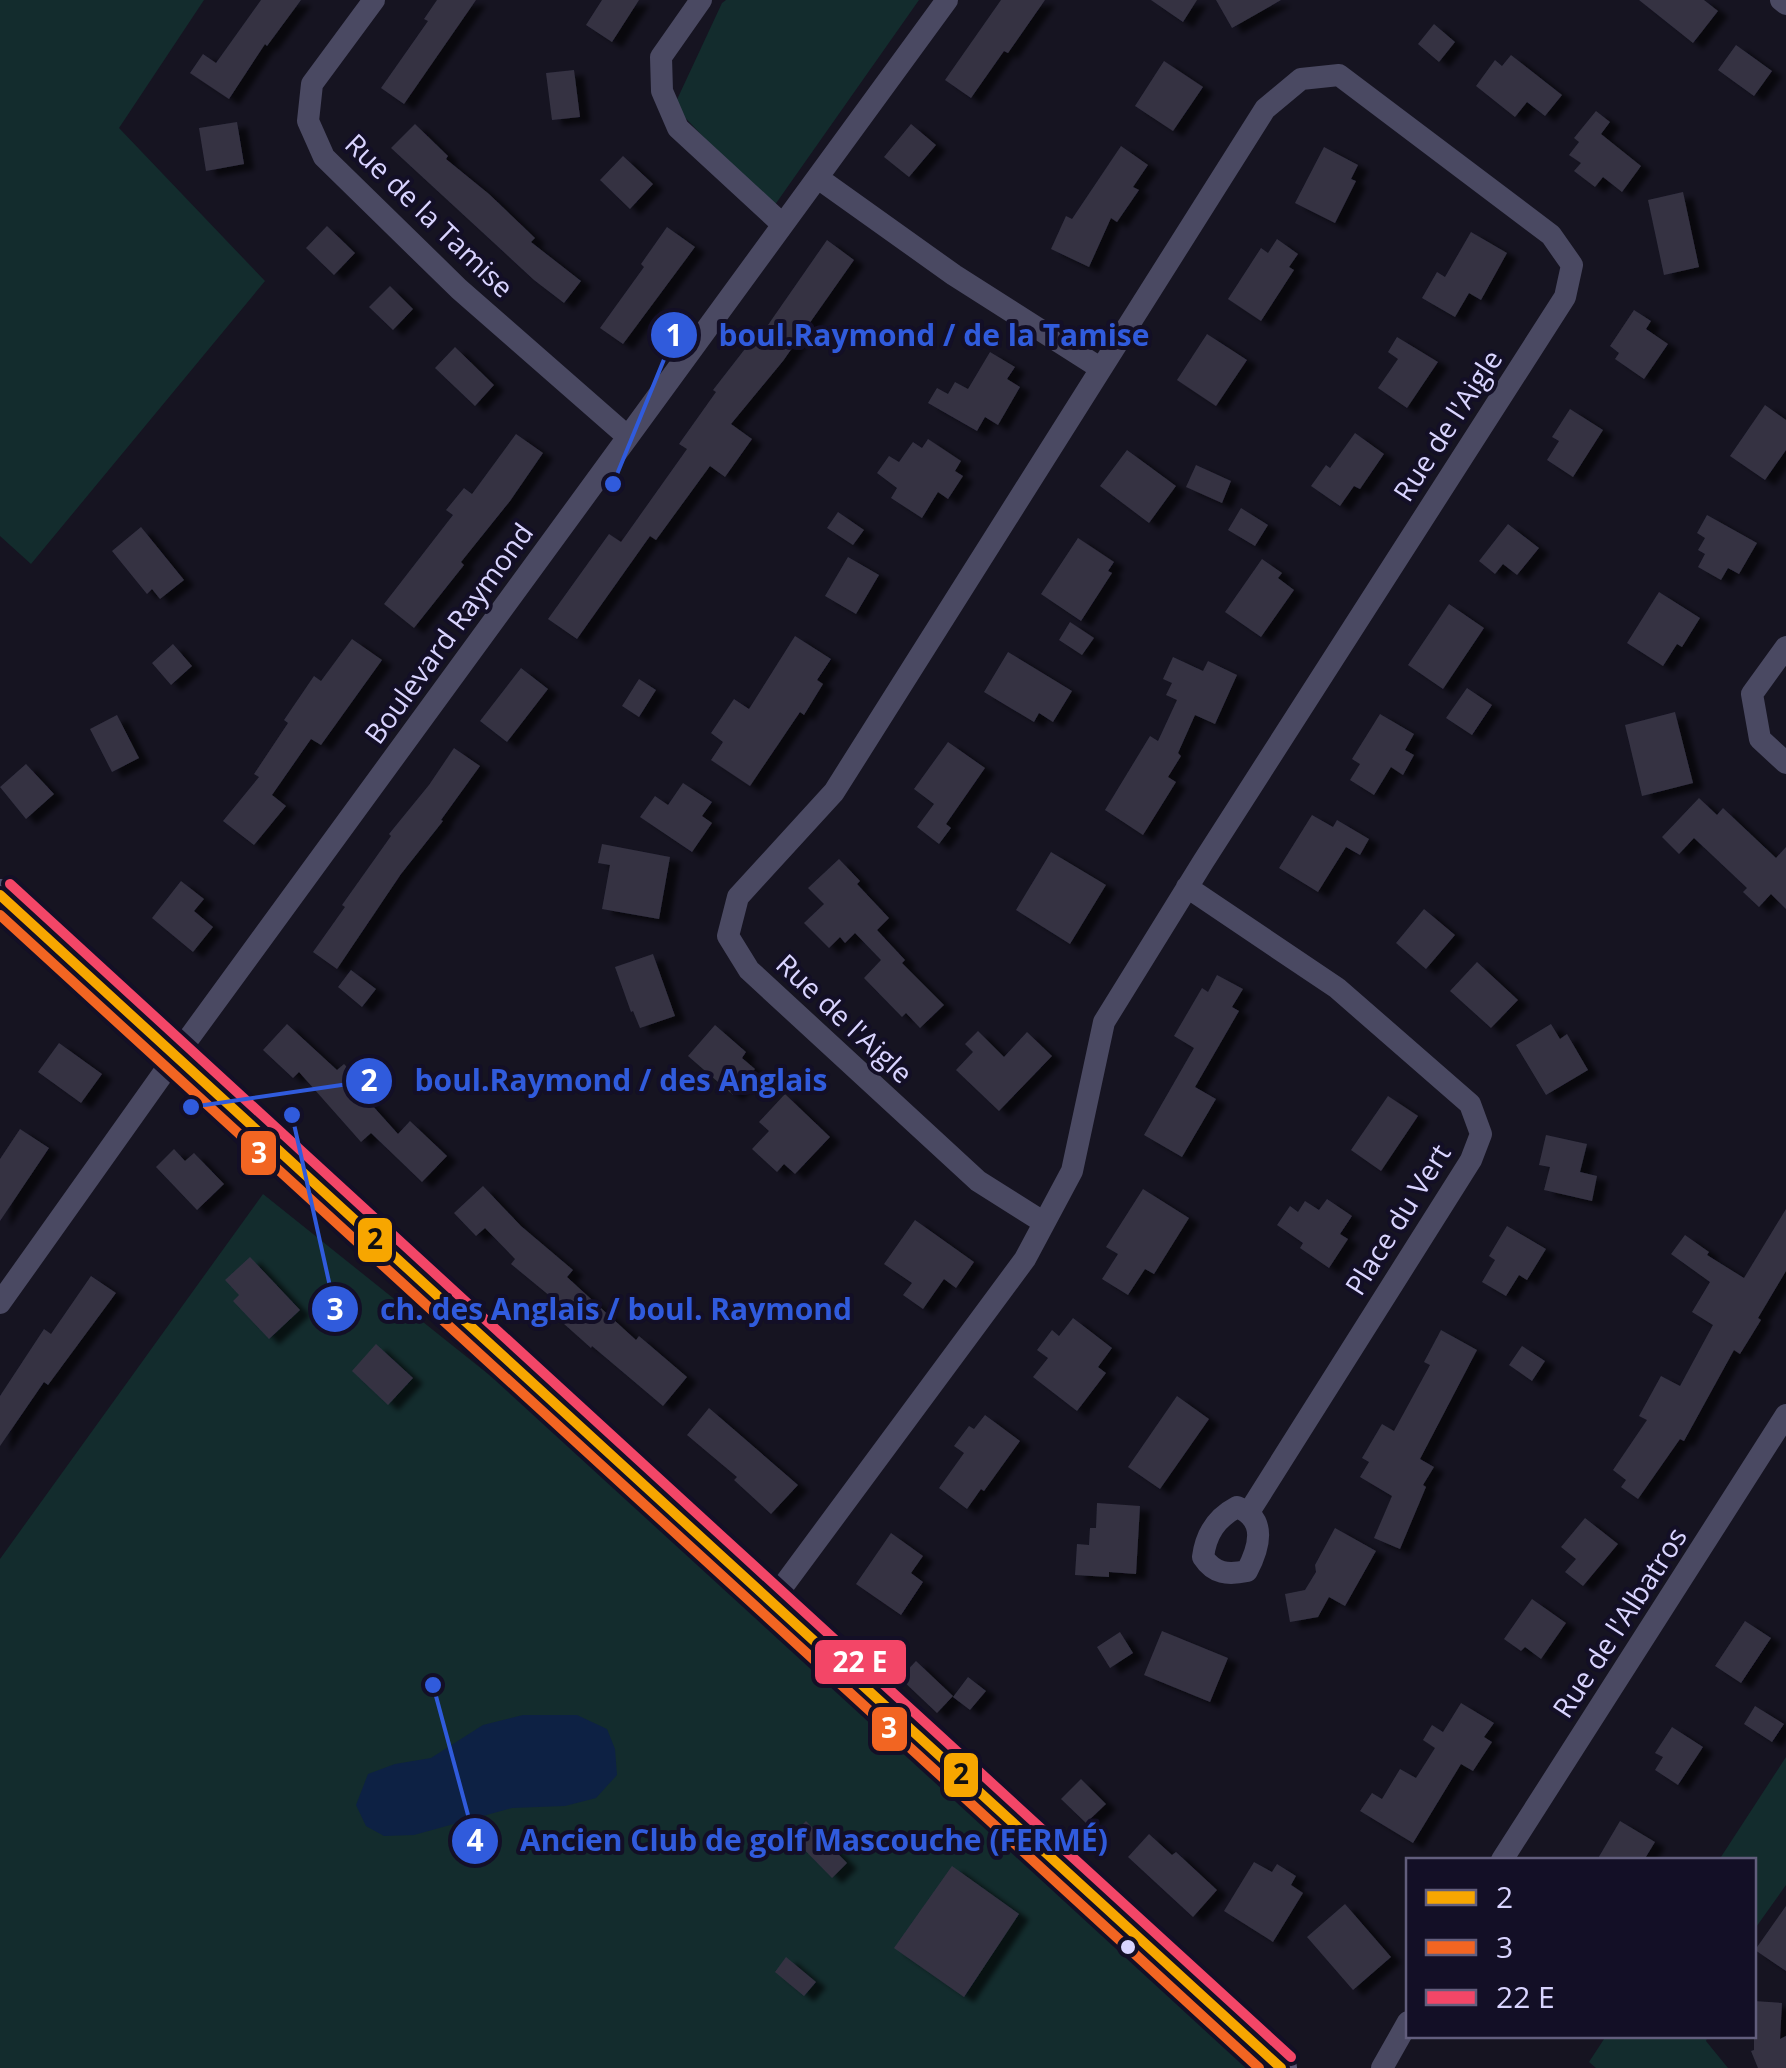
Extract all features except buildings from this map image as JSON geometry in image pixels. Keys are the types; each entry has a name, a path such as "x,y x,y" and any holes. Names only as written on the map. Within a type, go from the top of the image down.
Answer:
{"street":[{"name":"Rue de la Tamise","path":"374,0 312,84 308,121 324,157 459,289 628,437"},
{"path":"701,0 660,58 662,92 678,128 782,224"},
{"name":"Boulevard Raymond","path":"0,1303 818,178 935,4"},
{"name":"Rue de l'Aigle","path":"772,1600 1024,1259 1072,1171 1104,1022 1565,297 1572,265 1551,235 1340,74 1301,79 1265,109 834,792 738,897 728,936 749,970 978,1181 1044,1222"},
{"path":"818,178 954,275 1100,368"},
{"path":"1786,648 1752,694 1760,739 1786,763"},
{"name":"Place du Vert","path":"1187,887 1338,988 1470,1104 1481,1134 1471,1160 1249,1512"},
{"path":"0,895 1280,2068"},
{"name":"Rue de l'Albatros","path":"1503,1858 1786,1415"},
{"path":"1382,2068 1406,2026"}],"green space":[{"path":"0,0 204,0 119,128 265,281 31,564 0,536"},
{"path":"726,0 919,0 772,209 674,106"},
{"path":"263,1194 772,1601 1287,2068 0,2068 0,1559"},
{"path":"1786,1757 1786,1885 1756,1927 1756,1858 1720,1858"},
{"path":"1605,2038 1707,2038 1728,2068 1596,2068 1589,2062"}],"water":[{"path":"523,1715 577,1715 607,1729 615,1749 617,1775 596,1798 565,1806 512,1808 414,1835 384,1836 366,1826 356,1805 368,1774 395,1764 431,1758 483,1725"}],"transit line":[{"path":"10,884 1291,2057"},
{"name":"2","path":"0,895 1281,2068"},
{"name":"3","path":"0,915 1259,2068"}],"place":[{"name":"boul.Raymond / de la Tamise","path":"613,484"},
{"name":"boul.Raymond / des Anglais","path":"191,1107"},
{"name":"ch. des Anglais / boul. Raymond","path":"292,1115"},
{"name":"Ancien Club de golf Mascouche (FERMÉ)","path":"433,1685"}]}
